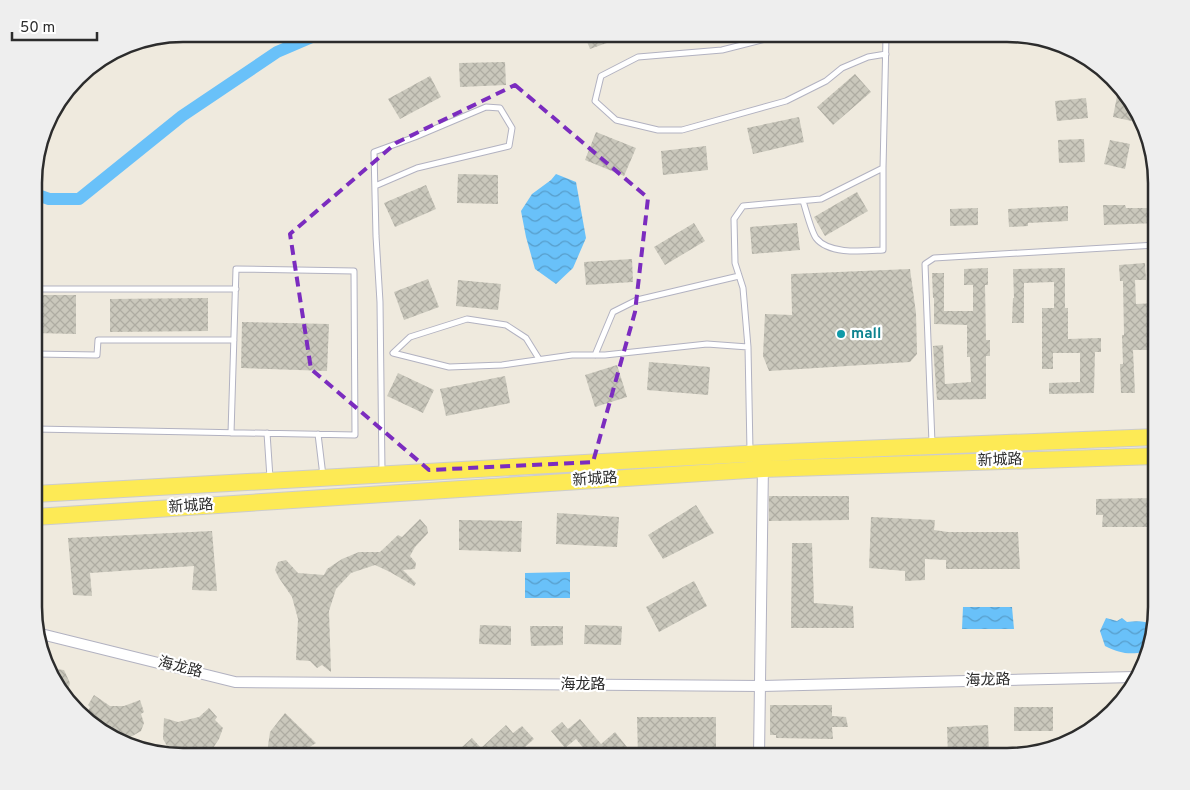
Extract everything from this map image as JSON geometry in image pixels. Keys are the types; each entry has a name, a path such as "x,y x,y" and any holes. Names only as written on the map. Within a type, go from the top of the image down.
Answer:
{"main road":[{"name":"新城路","path":"42,516 932,446 1147,437"},
{"name":"新城路","path":"42,494 382,474 758,459 1147,456"}],"street":[{"path":"758,459 759,747"},
{"name":"海龙路","path":"46,635 235,682 760,686 1128,677"}],"lane":[{"path":"752,42 722,50 638,56 601,76 595,101 616,120 658,130 682,130 786,101 826,81 842,68 868,56 886,54"},
{"path":"803,201 816,238 830,248 854,251 883,250 886,42"},
{"path":"375,186 417,168 509,146 512,128 500,108 486,107 374,152 375,186 381,354 382,474"},
{"path":"758,459 742,288 735,263 734,219 744,206 821,199 883,168"},
{"path":"932,446 925,264 934,258 1147,246"},
{"path":"42,429 232,433 267,433 355,435 354,271 236,270 232,433"},
{"path":"595,355 613,312 637,300 739,276"},
{"path":"42,289 236,288"},
{"path":"393,353 410,337 467,319 506,325 526,338 539,359"},
{"path":"42,354 97,355 98,340 234,340"},
{"path":"381,354 393,353 449,368 502,365 572,355 595,355 707,344 748,347"},
{"path":"267,433 270,480"},
{"path":"318,434 323,478"}],"highlighted area":[{"path":"515,85 648,198 635,312 593,462 429,470 311,369 290,234 396,143"}],"water":[{"path":"556,174 576,182 586,238 573,268 556,284 535,269 521,211 532,194"},
{"path":"570,572 570,598 525,598 525,573"},
{"path":"963,607 1012,607 1014,629 962,629"},
{"path":"1106,618 1117,621 1122,618 1127,622 1146,623 1140,652 1124,653 1105,646 1100,631"}],"building":[{"path":"608,42 590,49 587,43"},
{"path":"505,62 506,85 460,87 459,63"},
{"path":"855,74 871,92 833,125 817,107"},
{"path":"430,76 441,97 400,119 388,99"},
{"path":"1117,96 1133,121 1113,117"},
{"path":"1086,98 1088,118 1057,121 1055,101"},
{"path":"799,117 804,142 753,154 747,128"},
{"path":"596,132 636,148 624,176 585,160"},
{"path":"1084,139 1085,162 1059,163 1058,140"},
{"path":"1110,140 1130,144 1125,169 1104,164"},
{"path":"706,146 708,170 663,175 661,151"},
{"path":"458,174 498,175 498,204 457,203"},
{"path":"426,185 436,209 395,227 384,203"},
{"path":"857,192 868,211 825,236 814,217"},
{"path":"1103,205 1147,208 1147,223 1104,225"},
{"path":"1068,206 1068,221 1028,223 1028,226 1009,227 1008,209"},
{"path":"978,208 978,225 950,226 950,209"},
{"path":"694,223 705,241 665,265 654,247"},
{"path":"797,223 800,250 752,254 750,227"},
{"path":"632,259 633,282 586,285 584,262"},
{"path":"1145,263 1146,280 1135,280 1136,304 1147,303 1147,350 1133,350 1135,393 1121,393 1120,364 1123,364 1122,335 1124,335 1123,281 1120,281 1119,265"},
{"path":"988,268 988,285 985,285 986,340 990,340 990,356 986,356 986,399 937,400 933,346 943,345 945,384 971,382 970,357 967,357 967,325 934,324 932,273 944,273 944,311 973,311 973,285 964,285 964,269"},
{"path":"1065,268 1065,308 1068,308 1068,339 1101,338 1101,352 1095,352 1094,393 1049,394 1049,383 1080,382 1080,353 1053,353 1053,369 1042,369 1042,308 1054,308 1054,282 1024,283 1024,323 1012,323 1014,298 1013,269"},
{"name":"mall","path":"910,269 916,313 917,354 910,362 769,371 763,356 765,314 792,315 791,274"},
{"path":"428,279 439,307 404,320 394,292"},
{"path":"458,280 501,284 498,310 456,306"},
{"path":"42,295 76,295 76,334 42,333"},
{"path":"208,298 208,331 110,332 110,299"},
{"path":"242,322 329,324 327,371 241,368"},
{"path":"649,362 710,367 708,395 647,390"},
{"path":"617,365 627,397 595,407 585,375"},
{"path":"398,373 434,390 423,413 387,396"},
{"path":"505,376 510,403 446,416 440,389"},
{"path":"769,496 849,496 849,520 769,521"},
{"path":"1147,498 1147,527 1102,527 1103,515 1096,515 1096,499"},
{"path":"696,505 714,533 663,559 648,535"},
{"path":"557,513 619,517 617,547 556,544"},
{"path":"871,517 935,520 934,530 948,532 1018,532 1020,569 946,569 946,560 925,559 925,580 905,581 905,571 869,568"},
{"path":"420,519 427,527 428,533 415,547 410,556 416,563 415,569 403,570 416,583 414,586 375,565 351,573 336,589 329,611 331,672 322,665 317,668 310,661 296,660 298,619 292,597 275,570 278,562 286,560 298,573 324,575 327,569 342,559 359,552 380,552 398,535 402,537"},
{"path":"459,520 522,521 521,552 459,550"},
{"path":"212,531 217,591 192,590 194,566 90,573 92,596 73,595 68,538"},
{"path":"792,543 812,543 814,603 853,606 854,628 791,628"},
{"path":"694,581 707,606 659,632 646,607"},
{"path":"480,625 511,626 511,645 479,644"},
{"path":"585,625 622,626 621,645 584,644"},
{"path":"530,626 563,626 563,645 531,646"},
{"path":"57,669 64,670 70,683 69,688"},
{"path":"94,695 110,706 124,706 140,700 144,712 141,714 144,723 141,731 131,737 121,733 91,713 88,710 90,707 88,705"},
{"path":"770,705 832,705 832,716 846,717 848,727 832,727 833,739 776,738 776,735 770,735"},
{"path":"1014,707 1053,707 1053,731 1014,731"},
{"path":"209,708 217,717 215,720 223,728 213,748 167,746 163,739 164,718 178,722 199,717"},
{"path":"285,713 316,743 308,748 268,748 270,732"},
{"path":"637,717 716,717 716,747 638,747"},
{"path":"580,719 601,744 615,732 627,747 583,748 576,739 565,748 551,731 562,722 568,729"},
{"path":"506,725 513,733 522,726 534,739 524,748 481,748"},
{"path":"988,725 989,747 948,747 947,727"},
{"path":"472,738 481,748 461,748"}],"waterway":[{"path":"42,196 49,199 79,199 182,116 277,52 298,43"}],"place":[{"name":"mall","path":"841,334"}]}
